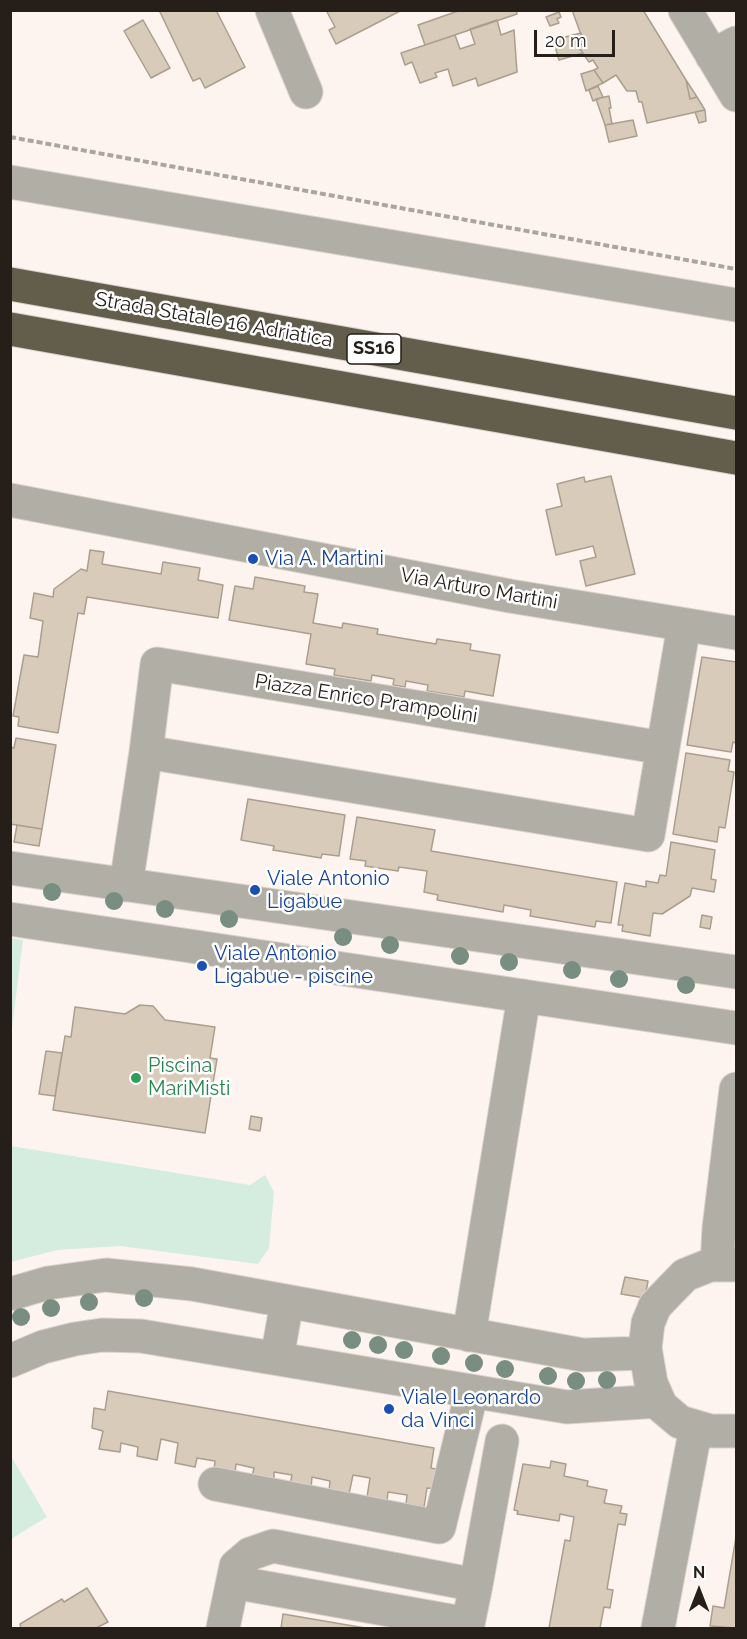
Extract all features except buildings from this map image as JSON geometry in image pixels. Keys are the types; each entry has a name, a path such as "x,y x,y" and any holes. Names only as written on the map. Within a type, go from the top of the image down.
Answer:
{"highway":[{"name":"Strada Statale 16 Adriatica","path":"10,284 736,413"},
{"name":"SS16","path":"10,329 736,458"}],"street":[{"path":"272,10 306,92"},
{"path":"685,10 724,49 736,95"},
{"path":"10,182 736,304"},
{"name":"Via Arturo Martini","path":"10,500 510,596 736,633"},
{"path":"146,752 648,835 684,625"},
{"name":"Piazza Enrico Prampolini","path":"126,885 157,664 663,748"},
{"path":"10,868 736,972"},
{"path":"10,919 736,1028"},
{"path":"469,1335 524,996"},
{"path":"736,1089 719,1228 727,1265 710,1264 685,1275 655,1306 648,1323 646,1353 651,1383 661,1406 680,1422 711,1431 736,1431"},
{"path":"10,1294 48,1283 106,1275 192,1284 583,1355 646,1353"},
{"path":"277,1358 287,1302"},
{"path":"10,1360 43,1347 102,1335 141,1336 567,1407 658,1401"},
{"path":"215,1484 439,1527 472,1391"},
{"path":"658,1629 696,1426"},
{"path":"223,1629 233,1582 468,1624 502,1441"}],"path":[{"path":"10,137 736,269"}],"green space":[{"path":"10,938 23,940 11,1036"},
{"path":"11,1146 250,1185 265,1175 274,1192 269,1248 258,1264 120,1246 57,1250 11,1262"},
{"path":"11,1456 47,1517 10,1539"}],"place":[{"name":"Via A. Martini","path":"253,559"},
{"name":"Viale Antonio Ligabue","path":"255,890"},
{"name":"Viale Antonio Ligabue - piscine","path":"202,966"},
{"name":"Piscina MariMisti","path":"136,1078"},
{"name":"Viale Leonardo da Vinci","path":"389,1409"}]}
